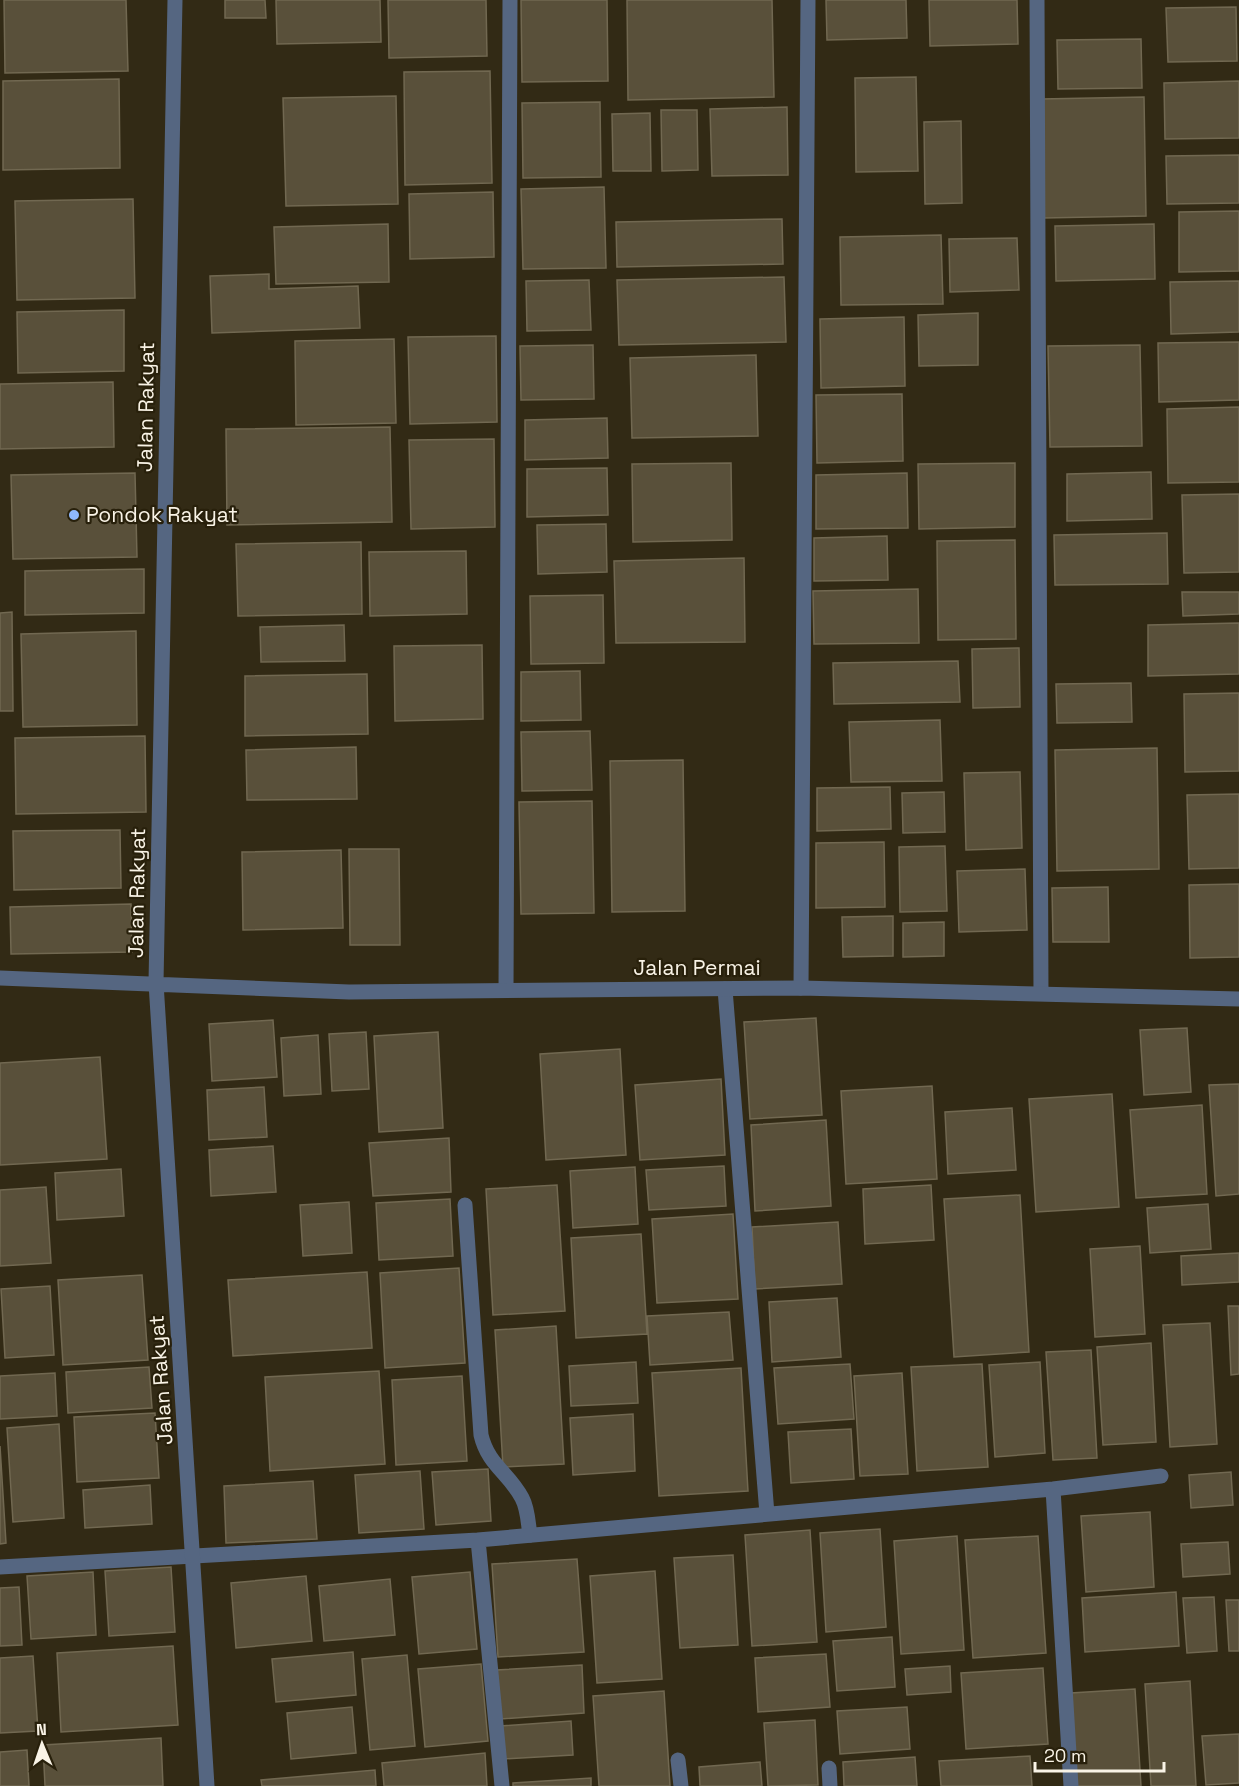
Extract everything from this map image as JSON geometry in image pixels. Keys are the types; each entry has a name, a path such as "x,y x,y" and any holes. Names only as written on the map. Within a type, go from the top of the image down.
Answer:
{"street":[{"name":"Jalan Rakyat","path":"175,0 156,983 207,1786"},
{"path":"506,990 510,0"},
{"path":"801,988 808,0"},
{"path":"1037,0 1041,993"},
{"name":"Jalan Permai","path":"0,978 349,992 801,988 1239,999"},
{"path":"725,989 767,1514"},
{"path":"465,1205 481,1435 489,1456 522,1496 526,1506 530,1535"},
{"path":"0,1567 478,1540 1053,1489 1161,1476"},
{"path":"1053,1489 1071,1786"},
{"path":"478,1540 502,1786"},
{"path":"678,1760 681,1786"},
{"path":"829,1768 830,1786"}],"building":[{"path":"4,0 126,0 128,71 5,73"},
{"path":"225,0 265,0 266,18 225,18"},
{"path":"276,0 380,0 381,42 277,44"},
{"path":"388,0 486,0 487,56 389,58"},
{"path":"521,0 607,0 608,81 522,82"},
{"path":"627,0 772,0 774,97 628,100"},
{"path":"826,0 906,0 907,38 827,40"},
{"path":"929,0 1017,0 1018,44 930,46"},
{"path":"1236,7 1237,61 1168,62 1166,8"},
{"path":"1141,39 1142,88 1058,89 1057,40"},
{"path":"490,71 492,183 405,185 404,72"},
{"path":"916,77 918,171 856,172 855,78"},
{"path":"119,79 120,168 3,170 3,81"},
{"path":"1239,81 1239,138 1165,139 1164,83"},
{"path":"396,96 398,204 286,206 283,98"},
{"path":"1144,97 1146,216 1043,218 1041,99"},
{"path":"600,102 601,177 523,178 522,103"},
{"path":"787,107 788,175 712,176 710,109"},
{"path":"661,110 697,110 698,170 662,171"},
{"path":"650,113 651,171 613,171 612,114"},
{"path":"961,121 962,203 925,204 924,122"},
{"path":"1239,155 1239,203 1167,204 1166,156"},
{"path":"604,187 606,268 523,269 521,189"},
{"path":"493,192 494,257 410,259 409,194"},
{"path":"133,199 135,298 17,300 15,201"},
{"path":"1239,211 1239,271 1179,272 1179,212"},
{"path":"782,219 783,264 617,267 616,222"},
{"path":"388,224 389,282 276,284 274,227"},
{"path":"1154,224 1155,279 1056,281 1055,226"},
{"path":"941,235 943,304 841,305 840,237"},
{"path":"1017,238 1019,290 950,292 949,239"},
{"path":"269,274 269,289 358,286 360,328 212,333 210,276"},
{"path":"784,277 786,342 619,345 617,280"},
{"path":"589,280 591,330 527,331 526,281"},
{"path":"1239,281 1239,332 1171,334 1170,282"},
{"path":"124,310 124,371 18,373 17,312"},
{"path":"978,313 978,365 919,366 918,315"},
{"path":"904,317 905,386 821,388 820,319"},
{"path":"496,336 497,422 410,424 408,337"},
{"path":"394,339 396,423 296,425 295,341"},
{"path":"1239,342 1239,400 1159,402 1158,343"},
{"path":"593,345 594,399 521,400 520,346"},
{"path":"1140,345 1142,446 1050,447 1048,346"},
{"path":"756,355 758,436 632,438 630,358"},
{"path":"113,382 114,447 0,449 0,384"},
{"path":"902,394 903,461 817,463 816,395"},
{"path":"1239,407 1239,482 1168,483 1167,409"},
{"path":"607,418 608,458 525,460 525,420"},
{"path":"390,427 392,522 227,525 226,429"},
{"path":"494,439 495,527 411,529 409,440"},
{"path":"731,463 732,540 633,542 632,464"},
{"path":"1015,463 1015,527 919,529 918,464"},
{"path":"607,468 608,515 527,517 527,469"},
{"path":"1151,472 1152,519 1067,521 1067,474"},
{"path":"135,473 137,557 13,559 11,475"},
{"path":"907,473 908,528 816,529 816,475"},
{"path":"1239,494 1239,572 1184,573 1182,495"},
{"path":"606,524 607,572 538,574 537,525"},
{"path":"1167,533 1168,584 1055,585 1054,535"},
{"path":"887,536 888,580 814,581 814,538"},
{"path":"1015,540 1016,639 938,640 937,541"},
{"path":"361,542 362,614 238,616 236,544"},
{"path":"466,551 467,614 370,616 369,552"},
{"path":"744,558 745,642 616,643 614,561"},
{"path":"144,569 144,613 25,615 25,571"},
{"path":"918,589 919,643 814,644 813,591"},
{"path":"1182,592 1239,592 1239,614 1183,616"},
{"path":"603,595 604,663 531,664 530,596"},
{"path":"12,612 13,711 0,711 0,613"},
{"path":"1239,623 1239,674 1148,676 1148,625"},
{"path":"344,625 345,661 261,662 260,627"},
{"path":"136,631 137,725 23,727 21,634"},
{"path":"482,645 483,719 395,721 394,646"},
{"path":"1019,648 1020,707 973,708 972,649"},
{"path":"958,661 960,702 834,704 833,663"},
{"path":"580,671 581,720 521,721 521,672"},
{"path":"367,674 368,734 245,736 245,676"},
{"path":"1131,683 1132,722 1057,723 1056,684"},
{"path":"1239,693 1239,771 1185,772 1184,694"},
{"path":"940,720 942,781 851,782 849,722"},
{"path":"590,731 592,790 522,791 521,732"},
{"path":"145,736 146,812 16,814 15,738"},
{"path":"356,747 357,799 247,800 246,750"},
{"path":"1157,748 1159,869 1057,871 1055,750"},
{"path":"683,760 685,911 612,912 610,761"},
{"path":"1020,772 1022,848 966,850 964,773"},
{"path":"890,787 891,829 817,831 817,788"},
{"path":"944,792 945,832 903,833 902,793"},
{"path":"1239,794 1239,868 1189,869 1187,795"},
{"path":"592,801 594,913 521,914 519,802"},
{"path":"120,830 121,888 14,890 13,831"},
{"path":"884,842 885,907 816,908 816,843"},
{"path":"945,846 947,911 900,912 899,847"},
{"path":"349,849 399,849 400,945 350,945"},
{"path":"341,850 343,928 243,930 242,852"},
{"path":"1025,869 1027,930 959,932 957,871"},
{"path":"1239,884 1239,957 1190,958 1189,885"},
{"path":"1108,887 1109,942 1053,942 1052,888"},
{"path":"131,904 132,952 11,954 10,907"},
{"path":"893,916 893,956 843,957 842,917"},
{"path":"944,922 944,956 903,957 903,923"},
{"path":"816,1018 822,1115 750,1119 744,1022"},
{"path":"273,1020 277,1077 212,1081 209,1024"},
{"path":"1187,1028 1191,1092 1144,1095 1140,1030"},
{"path":"366,1032 369,1089 332,1091 329,1034"},
{"path":"438,1032 443,1128 379,1132 374,1036"},
{"path":"318,1035 321,1094 284,1096 281,1038"},
{"path":"620,1049 626,1155 546,1160 540,1054"},
{"path":"100,1057 107,1159 0,1165 0,1063"},
{"path":"721,1079 725,1155 640,1160 635,1085"},
{"path":"1239,1084 1239,1194 1216,1196 1209,1085"},
{"path":"932,1086 937,1179 846,1184 841,1091"},
{"path":"264,1087 267,1137 209,1140 207,1090"},
{"path":"1112,1094 1119,1207 1036,1212 1029,1099"},
{"path":"1202,1105 1207,1194 1136,1198 1130,1110"},
{"path":"1012,1108 1016,1170 948,1174 945,1112"},
{"path":"826,1120 831,1206 755,1211 751,1125"},
{"path":"449,1138 451,1192 373,1196 369,1143"},
{"path":"273,1146 276,1192 211,1196 209,1150"},
{"path":"724,1166 726,1206 649,1210 646,1170"},
{"path":"635,1167 638,1224 573,1228 570,1171"},
{"path":"121,1169 124,1216 57,1220 55,1173"},
{"path":"557,1185 565,1311 493,1315 486,1189"},
{"path":"931,1185 934,1240 865,1244 863,1189"},
{"path":"46,1187 51,1263 0,1266 0,1190"},
{"path":"1020,1195 1029,1352 954,1357 944,1199"},
{"path":"450,1199 453,1256 379,1260 376,1203"},
{"path":"349,1202 352,1253 303,1256 300,1205"},
{"path":"1208,1204 1211,1249 1150,1253 1147,1208"},
{"path":"733,1214 738,1299 657,1303 652,1219"},
{"path":"838,1222 842,1284 755,1289 752,1227"},
{"path":"641,1234 647,1334 576,1338 571,1238"},
{"path":"1140,1246 1145,1334 1095,1337 1090,1249"},
{"path":"1239,1253 1239,1282 1182,1285 1181,1256"},
{"path":"459,1268 465,1363 385,1368 380,1273"},
{"path":"367,1272 372,1348 233,1356 228,1280"},
{"path":"142,1275 148,1360 63,1365 58,1280"},
{"path":"50,1286 54,1355 5,1358 1,1289"},
{"path":"837,1298 841,1357 772,1362 769,1302"},
{"path":"1228,1306 1239,1306 1239,1374 1231,1375"},
{"path":"729,1312 733,1360 650,1365 647,1316"},
{"path":"1210,1323 1217,1444 1170,1447 1163,1325"},
{"path":"556,1326 564,1464 503,1467 495,1330"},
{"path":"1151,1343 1156,1442 1103,1445 1097,1347"},
{"path":"1091,1350 1097,1458 1053,1460 1046,1352"},
{"path":"636,1362 638,1403 571,1406 569,1366"},
{"path":"1040,1362 1045,1453 995,1457 989,1365"},
{"path":"850,1364 854,1419 778,1424 774,1368"},
{"path":"982,1364 988,1467 917,1471 911,1367"},
{"path":"149,1367 152,1408 68,1413 66,1372"},
{"path":"741,1368 748,1491 659,1496 652,1373"},
{"path":"379,1371 385,1464 270,1471 265,1377"},
{"path":"55,1373 57,1416 0,1419 0,1376"},
{"path":"902,1373 908,1474 860,1476 854,1376"},
{"path":"462,1376 467,1461 396,1465 392,1380"},
{"path":"155,1413 159,1478 77,1482 74,1417"},
{"path":"633,1414 635,1471 573,1475 570,1418"},
{"path":"59,1424 64,1518 13,1522 7,1428"},
{"path":"851,1429 854,1479 791,1483 788,1432"},
{"path":"0,1446 6,1543 0,1544"},
{"path":"488,1469 491,1521 436,1525 432,1472"},
{"path":"420,1471 424,1529 359,1533 355,1475"},
{"path":"1231,1472 1233,1505 1191,1508 1189,1475"},
{"path":"313,1481 317,1539 226,1543 224,1486"},
{"path":"150,1485 152,1524 85,1528 83,1490"},
{"path":"1150,1512 1154,1587 1086,1592 1081,1516"},
{"path":"880,1529 886,1627 826,1632 820,1533"},
{"path":"810,1530 817,1642 752,1646 745,1535"},
{"path":"957,1536 964,1650 901,1654 894,1541"},
{"path":"1038,1536 1046,1653 973,1658 965,1540"},
{"path":"1228,1542 1230,1574 1183,1577 1181,1544"},
{"path":"733,1555 738,1645 680,1648 674,1558"},
{"path":"577,1559 584,1652 498,1657 492,1564"},
{"path":"171,1567 175,1632 109,1636 105,1571"},
{"path":"655,1571 662,1679 597,1683 590,1576"},
{"path":"93,1572 96,1635 31,1639 27,1576"},
{"path":"470,1572 477,1649 419,1654 412,1577"},
{"path":"306,1576 312,1641 236,1648 231,1583"},
{"path":"390,1579 395,1635 324,1641 319,1586"},
{"path":"19,1587 22,1645 0,1646 0,1588"},
{"path":"1176,1592 1179,1646 1085,1652 1082,1598"},
{"path":"1214,1597 1217,1651 1187,1653 1183,1598"},
{"path":"1226,1600 1239,1600 1239,1651 1229,1651"},
{"path":"892,1637 895,1687 837,1691 833,1641"},
{"path":"173,1646 178,1725 61,1732 57,1653"},
{"path":"353,1652 356,1695 276,1702 272,1659"},
{"path":"826,1654 830,1707 758,1712 755,1658"},
{"path":"407,1655 415,1746 370,1750 362,1659"},
{"path":"33,1656 38,1731 0,1733 0,1658"},
{"path":"481,1664 488,1741 425,1747 418,1669"},
{"path":"582,1665 584,1713 501,1719 497,1670"},
{"path":"950,1666 951,1692 907,1695 905,1669"},
{"path":"1043,1668 1048,1744 966,1749 961,1673"},
{"path":"1190,1681 1196,1786 1151,1786 1145,1684"},
{"path":"1135,1689 1141,1786 1077,1786 1071,1693"},
{"path":"664,1691 670,1786 599,1786 593,1696"},
{"path":"352,1707 356,1753 291,1759 287,1713"},
{"path":"907,1707 910,1749 840,1754 837,1711"},
{"path":"815,1720 818,1785 768,1786 764,1723"},
{"path":"571,1721 573,1755 503,1759 501,1726"},
{"path":"1239,1734 1239,1783 1206,1785 1202,1736"},
{"path":"161,1738 163,1786 45,1786 43,1745"},
{"path":"27,1750 29,1786 0,1786 0,1752"},
{"path":"485,1753 487,1786 384,1786 382,1763"},
{"path":"1030,1756 1032,1786 941,1786 939,1761"},
{"path":"915,1757 917,1786 844,1786 843,1762"},
{"path":"760,1762 762,1786 700,1786 699,1767"},
{"path":"375,1770 376,1786 262,1786 261,1780"},
{"path":"591,1778 591,1786 513,1786 513,1783"}],"place":[{"name":"Pondok Rakyat","path":"74,515"}]}
